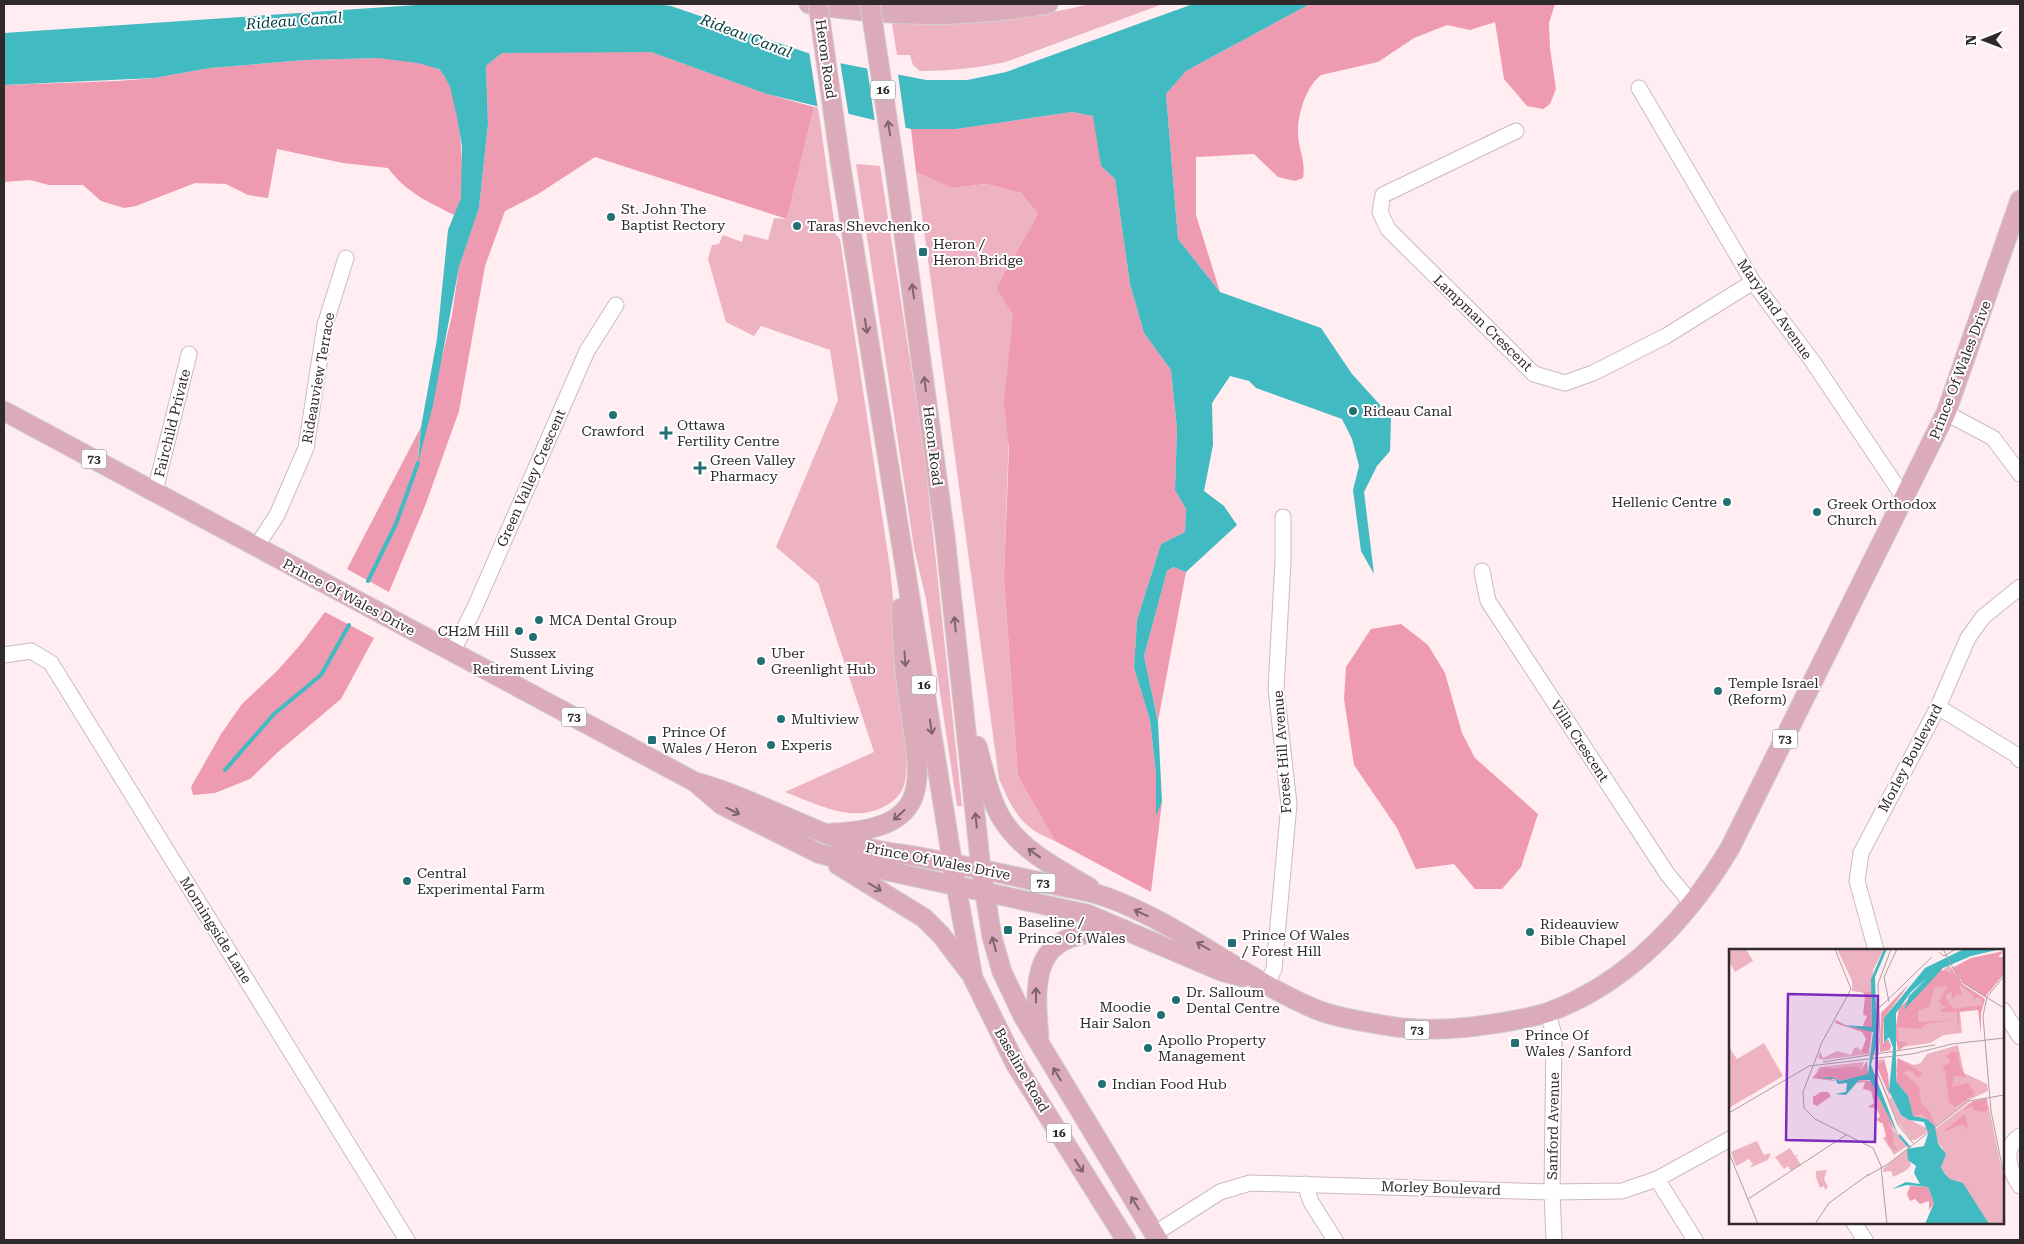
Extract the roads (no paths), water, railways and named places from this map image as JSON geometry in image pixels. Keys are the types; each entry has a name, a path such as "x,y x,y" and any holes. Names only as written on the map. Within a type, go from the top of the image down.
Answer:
{"main road":[{"path":"810,4 858,11 922,15 988,12 1048,4"},
{"name":"Heron Road","path":"818,4 840,161 956,885"},
{"name":"Heron Road","path":"870,4 896,177 944,527 983,890"},
{"name":"Prince Of Wales Drive","path":"4,411 695,782 722,805 818,853 869,867 1067,909 1137,934 1221,971 1262,984 1319,1010 1350,1019 1413,1030 1480,1026 1548,1012 1590,993 1626,968 1658,942 1692,904 1730,848 1946,413 2020,200"},
{"path":"821,833 860,831 889,823 909,804 917,782 918,759 907,692 895,506"},
{"path":"964,707 992,796 1002,819 1026,846 1105,897"},
{"name":"Prince Of Wales Drive","path":"695,782 729,791 821,833 872,849 981,869 1105,897 1176,930 1228,960 1262,984"},
{"path":"818,853 924,918 941,935 973,978"},
{"name":"Baseline Road","path":"956,885 973,978 1013,1059 1126,1240"},
{"name":"Baseline Road","path":"983,890 992,938 1009,990 1039,1044 1156,1237"},
{"path":"1167,948 1176,930"},
{"path":"1039,1044 1036,983 1048,955 1063,941 1085,933 1137,934"}],"street":[{"name":"Maryland Avenue","path":"1639,88 1753,282 1813,362 1905,498"},
{"name":"Lampman Crescent","path":"1516,131 1383,195 1380,212 1388,230 1534,374 1565,383 1593,373 1666,336 1753,282"},
{"name":"Rideauview Terrace","path":"256,547 277,515 306,448 325,325 346,258"},
{"name":"Green Valley Crescent","path":"452,653 475,607 587,350 616,305"},
{"name":"Fairchild Private","path":"155,491 189,354"},
{"path":"1946,413 1993,438 2020,474"},
{"name":"Forest Hill Avenue","path":"1262,984 1274,969 1289,804 1276,689 1283,561 1283,517"},
{"name":"Villa Crescent","path":"1482,571 1488,602 1668,875 1692,904"},
{"name":"Morley Boulevard","path":"1876,949 1857,882 1861,853 1938,707 1968,638 1984,617 2020,587"},
{"name":"Morningside Lane","path":"4,655 31,651 51,663 407,1240"},
{"path":"1938,707 2015,754 2020,760"},
{"name":"Sanford Avenue","path":"1548,1012 1554,1035 1552,1192 1554,1240"},
{"path":"2004,1012 2020,1037"},
{"path":"2020,1136 2014,1140 2008,1156 2011,1171 2020,1186"},
{"name":"Morley Boulevard","path":"1156,1237 1220,1192 1250,1183 1552,1192 1622,1191 1657,1179 1729,1140"},
{"path":"1657,1179 1695,1240"},
{"path":"1305,1184 1312,1202 1335,1240"},
{"path":"1855,1224 1865,1240"}],"water":[{"name":"Rideau Canal","path":"431,4 656,4 671,6 834,62 926,80 967,80 1006,72 1193,4 1310,4 1186,71 1166,94 1178,239 1220,292 1321,328 1352,374 1391,417 1390,451 1377,466 1364,492 1374,574 1361,551 1353,490 1359,466 1352,439 1342,419 1256,388 1249,381 1230,376 1212,403 1213,445 1204,491 1224,506 1237,525 1186,572 1173,567 1167,571 1144,656 1158,722 1162,802 1156,816 1156,773 1150,720 1134,668 1137,620 1161,544 1185,532 1186,509 1175,490 1177,429 1171,370 1144,333 1130,284 1115,179 1101,166 1093,116 1072,112 956,129 911,129 767,94 651,52 502,53 486,66 488,124 479,208 459,267 433,405 418,463 421,427 437,339 448,230 461,198 462,147 457,117 450,87 439,69 418,63 378,58 306,60 210,68 154,78 4,85 4,33"}],"waterway":[{"path":"368,581 396,524 418,463"},
{"path":"225,770 274,714 321,675 349,625"}],"place":[{"name":"St. John The Baptist Rectory","path":"611,217"},
{"name":"Taras Shevchenko","path":"797,226"},
{"name":"Heron / Heron Bridge","path":"923,252"},
{"name":"Rideau Canal","path":"1353,411"},
{"name":"Crawford","path":"613,415"},
{"name":"Ottawa Fertility Centre","path":"666,433"},
{"name":"Green Valley Pharmacy","path":"700,468"},
{"name":"Hellenic Centre","path":"1727,502"},
{"name":"Greek Orthodox Church","path":"1817,512"},
{"name":"MCA Dental Group","path":"539,620"},
{"name":"CH2M Hill","path":"519,631"},
{"name":"Sussex Retirement Living","path":"533,637"},
{"name":"Uber Greenlight Hub","path":"761,661"},
{"name":"Temple Israel (Reform)","path":"1718,691"},
{"name":"Multiview","path":"781,719"},
{"name":"Prince Of Wales / Heron","path":"652,740"},
{"name":"Experis","path":"771,745"},
{"name":"Central Experimental Farm","path":"407,881"},
{"name":"Baseline / Prince Of Wales","path":"1008,930"},
{"name":"Rideauview Bible Chapel","path":"1530,932"},
{"name":"Prince Of Wales / Forest Hill","path":"1232,943"},
{"name":"Dr. Salloum Dental Centre","path":"1176,1000"},
{"name":"Moodie Hair Salon","path":"1161,1015"},
{"name":"Prince Of Wales / Sanford","path":"1515,1043"},
{"name":"Apollo Property Management","path":"1148,1048"},
{"name":"Indian Food Hub","path":"1102,1084"}]}
